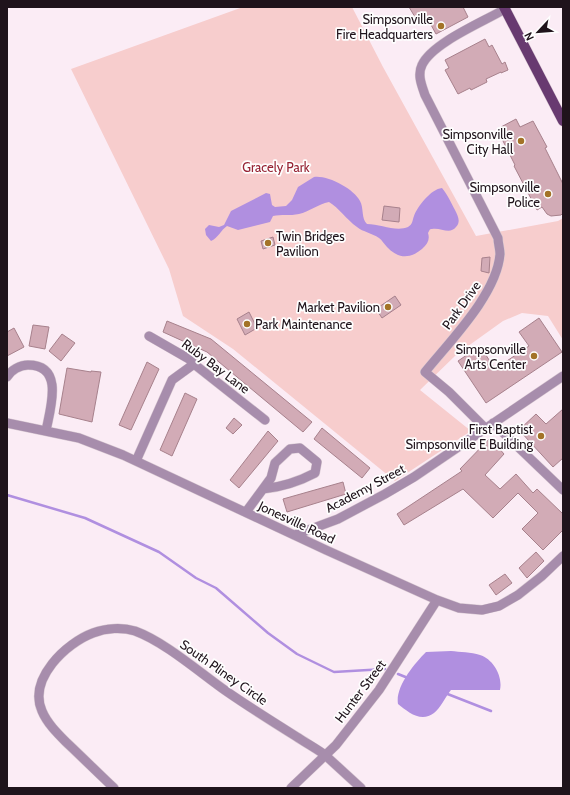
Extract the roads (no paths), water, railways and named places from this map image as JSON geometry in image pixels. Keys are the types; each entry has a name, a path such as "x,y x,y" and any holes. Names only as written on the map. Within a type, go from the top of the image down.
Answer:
{"main road":[{"path":"504,8 563,121"}],"street":[{"name":"Park Drive","path":"489,426 425,372 466,322 488,291 495,277 500,253 498,238 425,95 420,81 421,66 428,55 451,38 504,8"},
{"name":"Ruby Bay Lane","path":"150,336 190,359 194,364 265,420"},
{"path":"136,461 172,380 194,364"},
{"path":"7,377 13,370 25,365 37,366 47,373 53,385 53,392 46,431"},
{"name":"Academy Street","path":"295,535 338,518 414,477 563,376"},
{"name":"Jonesville Road","path":"7,423 79,438 136,461 437,600 459,608 474,610 490,609 499,606 518,595 542,576 563,556"},
{"path":"489,426 563,490"},
{"path":"246,512 271,478 275,463 290,449 300,448 318,462 315,473 300,481 278,488 263,489"},
{"name":"Hunter Street","path":"292,788 347,731 379,690 437,600"},
{"name":"South Pliney Circle","path":"114,788 53,728 41,710 39,698 41,685 48,669 61,654 75,642 94,632 117,628 148,636 161,644 226,691 325,755 361,788"}],"waterway":[{"path":"7,495 85,518 159,552 196,578 216,588 268,633 297,654 334,672 385,669"},
{"path":"398,674 408,678"},
{"path":"445,693 491,711"}],"place":[{"name":"Simpsonville Fire Headquarters","path":"441,26"},
{"name":"Simpsonville City Hall","path":"521,141"},
{"name":"Simpsonville Police","path":"548,194"},
{"name":"Twin Bridges Pavilion","path":"268,243"},
{"name":"Market Pavilion","path":"388,307"},
{"name":"Park Maintenance","path":"247,324"},
{"name":"Simpsonville Arts Center","path":"534,356"},
{"name":"First Baptist Simpsonville E Building","path":"541,436"}],"park label":[{"name":"Gracely Park","path":"276,167"}]}
